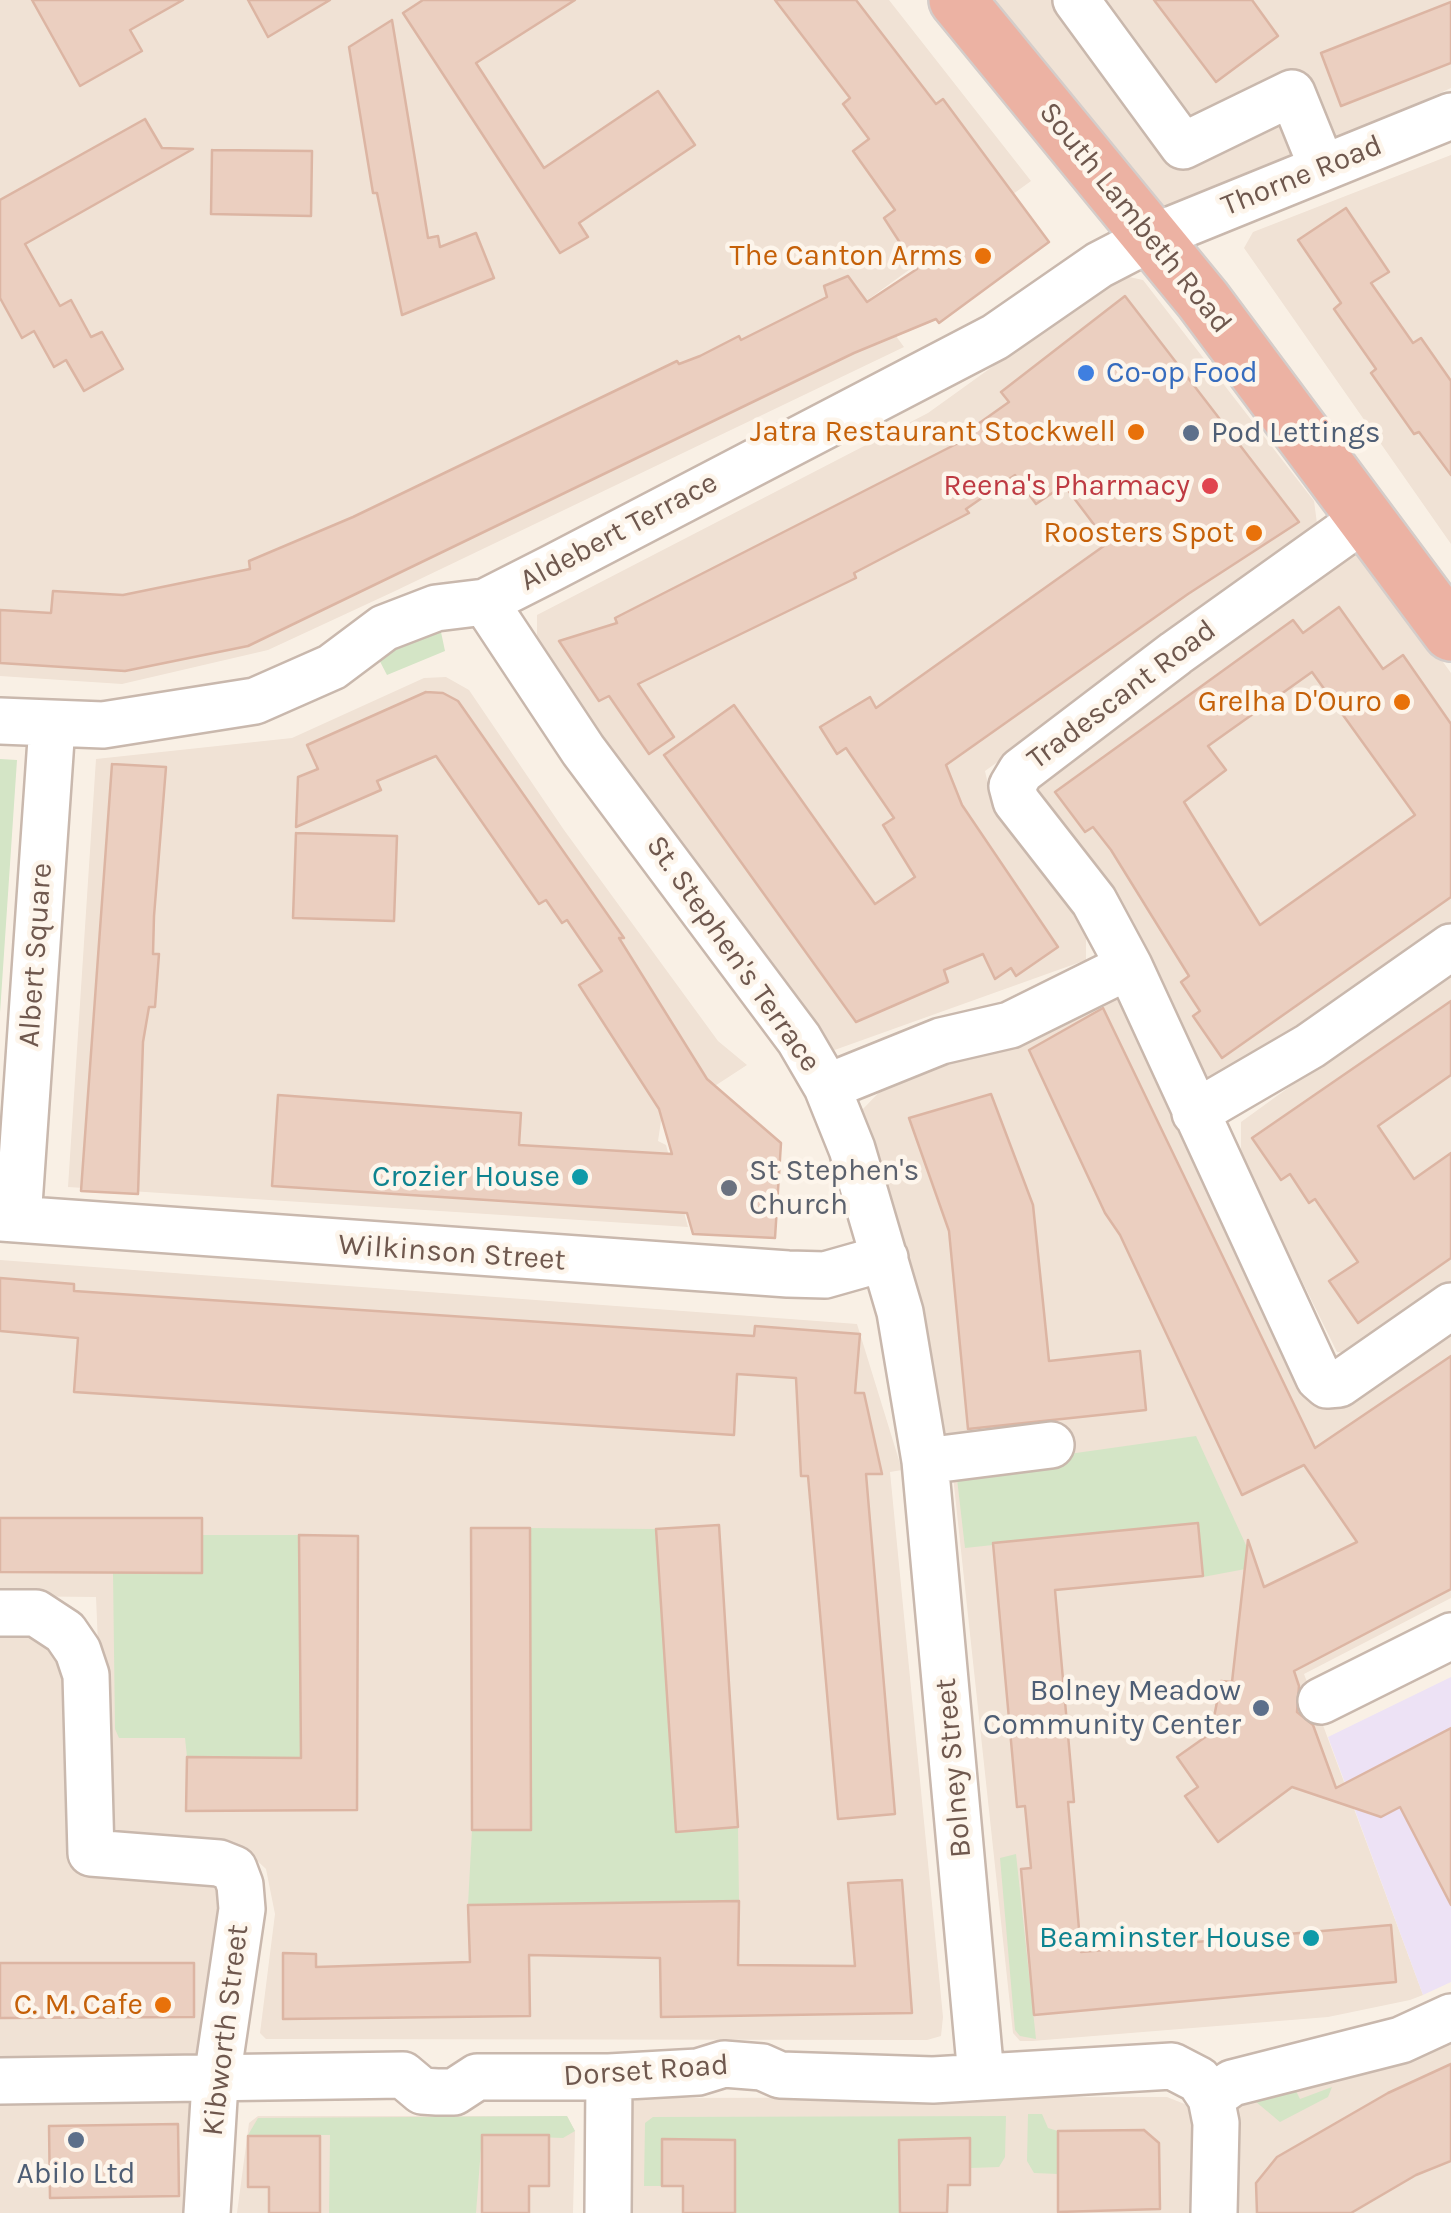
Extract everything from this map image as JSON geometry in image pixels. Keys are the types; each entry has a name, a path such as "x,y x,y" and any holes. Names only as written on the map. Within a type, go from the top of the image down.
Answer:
{"highway":[{"name":"South Lambeth Road","path":"956,0 1153,238 1451,634"}],"street":[{"path":"1076,0 1183,146 1292,92 1322,167"},
{"name":"Thorne Road","path":"1153,238 1451,116"},
{"name":"Aldebert Terrace","path":"52,726 154,720 255,701 332,666 384,628 436,608 485,602 995,337 1099,265 1153,238"},
{"name":"Tradescant Road","path":"1365,518 1160,664 1021,771 1012,786 1016,802 1094,901 1129,966 1327,1386 1339,1384 1451,1306"},
{"name":"St. Stephen's Terrace","path":"485,602 583,750 799,1040 827,1087 852,1150 900,1312 926,1460"},
{"path":"0,721 52,726"},
{"name":"Albert Square","path":"9,1219 52,726"},
{"path":"1196,1113 1310,1046 1451,947"},
{"path":"827,1087 941,1040 1010,1025 1129,966"},
{"name":"Wilkinson Street","path":"9,1219 788,1274 825,1275 885,1258"},
{"path":"926,1460 1051,1445"},
{"name":"Bolney Street","path":"926,1460 981,2076"},
{"name":"Kibworth Street","path":"0,1613 36,1613 66,1632 78,1650 86,1675 92,1853 219,1863 234,1869 242,1909 217,2076 207,2213"},
{"path":"1321,1701 1451,1636"},
{"path":"1214,2213 1216,2123 1212,2098 1232,2083 1401,2040 1451,2018"},
{"name":"Dorset Road","path":"0,2080 403,2075 422,2091 454,2092 477,2077 698,2072 724,2064 762,2067 780,2075 933,2080 1172,2066 1200,2080 1212,2098"},
{"path":"608,2213 609,2076"}],"shaded area":[{"path":"0,0 889,0 1031,181 869,299 904,347 268,650 122,684 0,676"},
{"path":"978,0 1451,0 1451,88 1181,212 1147,201"},
{"path":"1451,155 1451,544 1244,248 1253,232"},
{"path":"1120,275 1143,280 1314,501 1318,531 985,771 990,793 1086,928 1086,960 829,1052 537,650 537,615 928,413"},
{"path":"1361,548 1451,673 1451,935 1219,1093 1196,1088 1032,796 1038,769"},
{"path":"446,677 469,690 564,830 718,1041 747,1065 661,1121 658,1141 666,1145 688,1227 68,1187 96,759 292,738 424,678"},
{"path":"1451,970 1451,1289 1357,1353 1337,1352 1241,1157 1241,1122"},
{"path":"1105,986 1131,997 1320,1394 1451,1325 1451,1598 1304,1674 1423,1995 1410,2000 1328,2017 1032,2041 1020,2041 1013,2033 952,1467 934,1450 909,1258 862,1110 889,1082"},
{"path":"0,1260 857,1324 902,1470 890,1472 943,2017 941,2036 927,2040 266,2039 260,2033 275,1914 266,1869 249,1853 106,1835 96,1597 0,1596"},
{"path":"0,1620 61,1639 80,1845 222,1878 235,1899 206,2070 0,2069"},
{"path":"1451,1677 1451,1982 1423,1995 1328,1737"},
{"path":"1451,2026 1451,2213 1222,2213 1225,2107"},
{"path":"0,2089 207,2098 186,2213 0,2213"},
{"path":"1167,2097 1192,2107 1198,2213 626,2213 631,2102 644,2098"},
{"path":"258,2116 567,2116 575,2131 573,2213 237,2213 249,2123"}],"green space":[{"path":"441,632 445,651 387,675 373,648 406,636"},
{"path":"0,759 17,760 0,1013"},
{"path":"1196,1436 1256,1567 1203,1577 1198,1523 965,1548 956,1470"},
{"path":"530,1528 656,1529 676,1831 738,1827 739,1901 468,1905 472,1830 531,1830"},
{"path":"203,1535 299,1535 301,1758 187,1757 185,1738 119,1738 115,1729 113,1573 201,1573"},
{"path":"1016,1854 1036,2039 1020,2036 1015,2030 1000,1858"},
{"path":"1332,2087 1328,2097 1280,2122 1255,2101 1295,2089 1300,2099"},
{"path":"1028,2114 1042,2114 1048,2128 1058,2131 1058,2174 1034,2173 1027,2161"},
{"path":"567,2116 575,2131 563,2138 482,2135 476,2213 329,2213 330,2135 248,2135 258,2118"},
{"path":"1006,2116 1005,2157 999,2167 971,2168 970,2138 900,2140 900,2213 735,2213 734,2140 662,2139 662,2186 644,2186 645,2123 653,2117"}],"building":[{"path":"32,0 183,0 130,30 142,51 80,86"},
{"path":"248,0 330,0 268,37"},
{"path":"423,0 575,0 476,63 544,168 658,91 695,145 579,223 588,237 560,253 403,13"},
{"path":"775,0 856,0 936,104 943,99 1049,242 939,323 936,319 854,353 248,646 125,671 0,663 0,610 51,613 53,591 123,595 250,569 249,561 353,517 677,361 679,364 700,356 739,336 741,340 827,297 824,286 848,276 867,302 917,269 884,218 895,210 853,151 869,139 843,104 850,98"},
{"path":"1154,0 1252,0 1278,36 1216,82"},
{"path":"1451,2 1451,63 1341,106 1321,53"},
{"path":"392,20 428,238 438,236 440,247 476,233 494,278 402,315 377,193 373,193 349,47"},
{"path":"145,119 162,148 193,149 25,244 60,306 71,300 91,337 102,332 123,369 84,391 66,360 54,367 34,331 22,338 0,298 0,200"},
{"path":"212,150 312,151 311,216 211,214"},
{"path":"1346,208 1389,272 1371,283 1413,343 1421,338 1451,381 1451,475 1419,432 1414,434 1371,373 1376,369 1334,309 1341,303 1298,240"},
{"path":"1125,296 1299,522 1188,594 946,765 962,805 1058,947 1016,976 1011,968 995,979 983,954 944,970 948,982 856,1022 664,755 734,705 875,904 915,877 883,825 894,818 846,748 837,754 820,727 870,697 876,708 1108,543 1064,485 1036,504 1015,475 966,509 969,513 854,573 856,578 638,684 674,737 649,754 609,696 599,701 559,641 617,623 615,618 964,440 961,436 1009,402 1001,392"},
{"path":"1339,607 1383,669 1403,655 1451,724 1451,897 1222,1058 1193,1016 1200,1011 1181,982 1189,976 1111,850 1093,827 1085,832 1055,792 1293,620 1303,633","holes":["1312,672 1415,815 1260,925 1184,802 1226,770 1208,746"]},
{"path":"426,692 443,693 458,701 624,938 619,938 707,1079 781,1143 775,1238 693,1234 687,1213 272,1186 278,1095 521,1113 519,1145 672,1154 659,1109 579,985 602,971 567,920 562,923 546,900 539,904 436,756 377,781 381,790 296,827 298,777 318,769 307,745"},
{"path":"112,764 166,767 154,916 153,954 159,954 155,1007 149,1007 143,1042 138,1194 81,1191"},
{"path":"296,833 397,836 394,921 293,918"},
{"path":"1451,1001 1451,1075 1378,1126 1414,1179 1451,1153 1451,1258 1358,1323 1329,1281 1358,1262 1315,1199 1309,1203 1290,1174 1281,1180 1252,1138"},
{"path":"1103,1008 1315,1448 1451,1356 1451,1589 1294,1671 1299,1686 1297,1712 1313,1725 1336,1788 1451,1728 1451,1905 1400,1807 1381,1817 1292,1787 1218,1842 1185,1796 1198,1787 1177,1757 1211,1733 1221,1681 1232,1682 1248,1540 1264,1587 1357,1542 1304,1465 1242,1495 1120,1235 1105,1213 1029,1050"},
{"path":"991,1094 1033,1205 1049,1361 1140,1351 1146,1410 968,1429 949,1231 909,1118"},
{"path":"0,1278 74,1284 74,1291 754,1336 755,1326 860,1334 855,1393 864,1393 882,1474 866,1474 895,1814 838,1819 808,1476 801,1476 796,1378 737,1374 734,1435 74,1392 78,1338 0,1331"},
{"path":"0,1518 202,1518 202,1573 0,1572"},
{"path":"1198,1523 1203,1576 1055,1590 1074,1802 1068,1802 1081,1952 1391,1925 1396,1982 1034,2015 1021,1869 1031,1868 1025,1806 1017,1807 993,1543"},
{"path":"719,1525 738,1827 676,1832 656,1529"},
{"path":"471,1528 530,1528 531,1830 472,1830"},
{"path":"299,1535 358,1536 357,1810 186,1811 187,1757 301,1758"},
{"path":"902,1880 912,2013 661,2017 660,1958 529,1955 530,2016 283,2019 283,1953 316,1954 316,1967 470,1962 468,1905 739,1901 738,1965 855,1966 848,1883"},
{"path":"0,1963 194,1963 194,2017 0,2018"},
{"path":"1451,2064 1451,2161 1416,2175 1351,2213 1257,2213 1256,2183 1277,2157 1388,2093"},
{"path":"178,2124 179,2196 50,2198 49,2126"},
{"path":"1144,2130 1159,2143 1160,2209 1058,2212 1058,2131"},
{"path":"482,2135 549,2135 549,2186 529,2186 529,2213 482,2213"},
{"path":"248,2136 320,2136 320,2213 269,2213 269,2187 248,2187"},
{"path":"970,2138 970,2185 948,2185 947,2213 900,2213 899,2140"},
{"path":"662,2139 735,2140 735,2213 683,2213 683,2186 662,2186"}],"place":[{"name":"The Canton Arms","path":"983,256"},
{"name":"Co-op Food","path":"1086,373"},
{"name":"Jatra Restaurant Stockwell","path":"1136,432"},
{"name":"Pod Lettings","path":"1191,433"},
{"name":"Reena's Pharmacy","path":"1210,486"},
{"name":"Roosters Spot","path":"1254,533"},
{"name":"Grelha D'Ouro","path":"1402,702"},
{"name":"Crozier House","path":"580,1177"},
{"name":"St Stephen's Church","path":"729,1188"},
{"name":"Bolney Meadow Community Center","path":"1261,1708"},
{"name":"Beaminster House","path":"1311,1938"},
{"name":"C. M. Cafe","path":"163,2005"},
{"name":"Abilo Ltd","path":"76,2140"}]}
